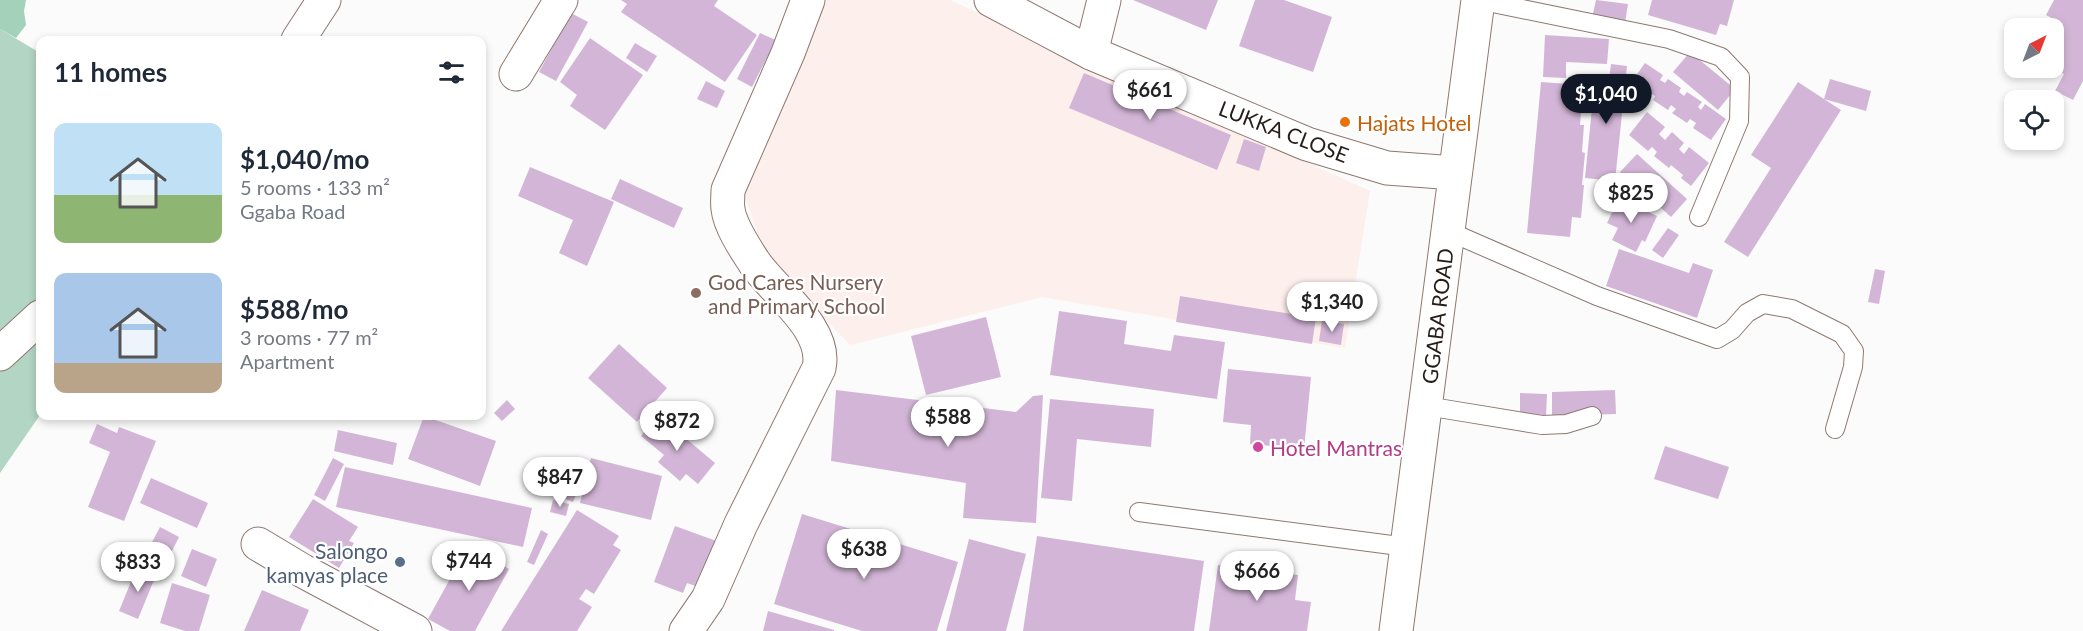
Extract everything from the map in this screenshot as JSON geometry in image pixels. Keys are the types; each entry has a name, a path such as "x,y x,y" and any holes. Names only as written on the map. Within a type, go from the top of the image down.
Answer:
{"street":[{"path":"301,36 324,0"},
{"path":"516,74 561,0"},
{"path":"686,631 708,598 741,524 819,368 822,357 818,342 796,310 755,264 733,225 728,210 728,190 788,53 808,0"},
{"name":"LUKKA CLOSE","path":"991,0 1091,53 1307,144 1387,168 1455,173"},
{"path":"1091,53 1104,0"},
{"name":"GGABA ROAD","path":"1396,631 1478,0"},
{"path":"0,354 36,321"},
{"path":"258,544 303,571 415,631"}],"lane":[{"path":"1478,0 1669,39 1721,57 1740,77 1739,121 1699,218"},
{"path":"1448,231 1597,296 1717,339 1732,330 1747,313 1763,304 1792,309 1842,334 1854,351 1853,367 1835,429"},
{"path":"1426,406 1542,425 1566,424 1592,416"},
{"path":"1139,513 1407,547"}],"shaded area":[{"path":"804,0 950,0 1370,191 1345,348 1042,297 850,345 765,256 737,172"}],"green space":[{"path":"0,0 26,0 24,11 26,25 16,38 0,29"},
{"path":"0,29 36,51 37,420 0,473"}],"building":[{"path":"621,0 718,0 714,6 757,35 725,82 621,12 627,4"},
{"path":"1133,0 1218,0 1206,30"},
{"path":"1255,0 1284,0 1332,17 1313,72 1239,46"},
{"path":"1596,0 1628,4 1625,23 1592,18"},
{"path":"1652,0 1734,0 1727,26 1720,24 1716,35 1648,15"},
{"path":"2054,0 2083,0 2083,81 2073,100 2064,96 2064,90 2056,90 2064,78 2064,18 2052,18 2046,15"},
{"path":"571,13 588,22 556,81 539,72"},
{"path":"760,33 776,40 752,87 737,79"},
{"path":"1545,35 1609,39 1607,64 1566,62 1566,78 1543,77"},
{"path":"590,38 643,75 605,130 570,106 577,95 560,82"},
{"path":"635,43 657,56 647,72 626,58"},
{"path":"1690,52 1735,89 1718,110 1673,72"},
{"path":"1645,63 1663,75 1660,80 1665,83 1668,79 1681,88 1679,92 1684,96 1687,92 1702,102 1698,107 1701,110 1705,104 1726,119 1711,140 1693,128 1696,123 1690,119 1687,123 1672,113 1676,109 1671,105 1668,110 1653,100 1655,96 1647,91 1645,94 1630,84"},
{"path":"1611,64 1627,66 1615,181 1585,178 1595,78 1609,80"},
{"path":"1084,73 1231,135 1217,170 1069,108"},
{"path":"1830,79 1871,91 1866,111 1824,99"},
{"path":"706,81 725,91 717,108 697,99"},
{"path":"1541,82 1583,85 1580,125 1584,125 1582,152 1585,153 1582,185 1584,185 1581,218 1572,217 1570,237 1527,233"},
{"path":"1798,82 1841,110 1748,257 1724,242 1771,168 1751,155"},
{"path":"1647,112 1665,127 1659,134 1665,140 1672,132 1684,143 1679,149 1684,154 1689,147 1709,163 1691,186 1671,165 1669,168 1654,156 1657,152 1652,147 1648,151 1629,135"},
{"path":"1244,139 1266,147 1259,171 1236,163"},
{"path":"1637,154 1687,199 1671,217 1652,200 1656,195 1644,185 1640,189 1620,172"},
{"path":"530,167 614,202 587,266 559,253 573,220 518,196"},
{"path":"620,179 683,208 674,228 611,199"},
{"path":"1619,198 1657,216 1645,242 1642,240 1636,252 1612,240 1618,228 1607,223"},
{"path":"1668,228 1679,235 1663,258 1652,250"},
{"path":"1619,249 1689,273 1693,263 1713,270 1697,318 1606,286"},
{"path":"1875,269 1885,271 1879,304 1868,302"},
{"path":"1180,296 1316,318 1312,344 1176,322"},
{"path":"1059,311 1127,321 1124,344 1171,351 1174,335 1225,342 1217,399 1050,375"},
{"path":"986,317 1001,377 926,395 911,336"},
{"path":"1322,321 1344,324 1341,345 1319,341"},
{"path":"619,344 667,388 637,422 588,378"},
{"path":"1228,369 1311,377 1304,449 1250,444 1251,425 1223,422"},
{"path":"836,390 1016,412 1033,396 1043,395 1036,523 963,518 966,483 831,461"},
{"path":"1615,390 1616,414 1552,416 1552,392"},
{"path":"1520,393 1547,394 1546,417 1520,416"},
{"path":"1050,399 1154,409 1151,447 1077,439 1072,501 1041,498"},
{"path":"507,400 515,409 502,421 494,413"},
{"path":"658,415 715,463 698,484 686,474 680,481 658,462 664,455 641,436"},
{"path":"423,420 436,420 496,441 480,486 408,459"},
{"path":"97,424 117,433 119,427 156,441 124,521 88,507 110,452 89,443"},
{"path":"338,430 397,443 393,465 334,451"},
{"path":"1665,446 1729,467 1718,499 1654,479"},
{"path":"333,458 344,464 325,501 314,495"},
{"path":"591,458 662,476 651,520 580,503"},
{"path":"560,464 585,474 573,502 549,492"},
{"path":"345,467 532,508 523,547 336,507"},
{"path":"151,478 208,503 197,528 140,503"},
{"path":"313,499 358,527 349,541 354,543 339,568 289,537"},
{"path":"553,500 569,504 566,516 550,512"},
{"path":"577,510 619,536 613,545 621,550 594,594 586,589 579,599 592,607 577,631 501,631"},
{"path":"802,514 958,562 937,631 862,631 774,604"},
{"path":"675,526 722,543 704,589 687,583 683,593 654,582"},
{"path":"160,527 179,537 161,573 141,563"},
{"path":"541,530 548,534 534,565 527,562"},
{"path":"1037,536 1204,561 1194,631 1023,631"},
{"path":"969,539 1026,554 1006,631 946,631"},
{"path":"468,546 509,569 475,631 450,631 428,619"},
{"path":"192,549 217,559 206,587 181,576"},
{"path":"1218,565 1298,575 1295,600 1311,602 1307,631 1209,631"},
{"path":"137,567 156,575 138,619 119,611"},
{"path":"172,583 210,595 199,631 185,631 160,623"},
{"path":"262,590 309,610 300,631 244,631"},
{"path":"768,611 834,630 834,631 763,631"}],"place":[{"name":"Hajats Hotel","path":"1345,122"},
{"name":"God Cares Nursery and Primary School","path":"696,293"},
{"name":"Hotel Mantras","path":"1258,447"},
{"name":"Salongo kamyas place","path":"400,562"}]}
